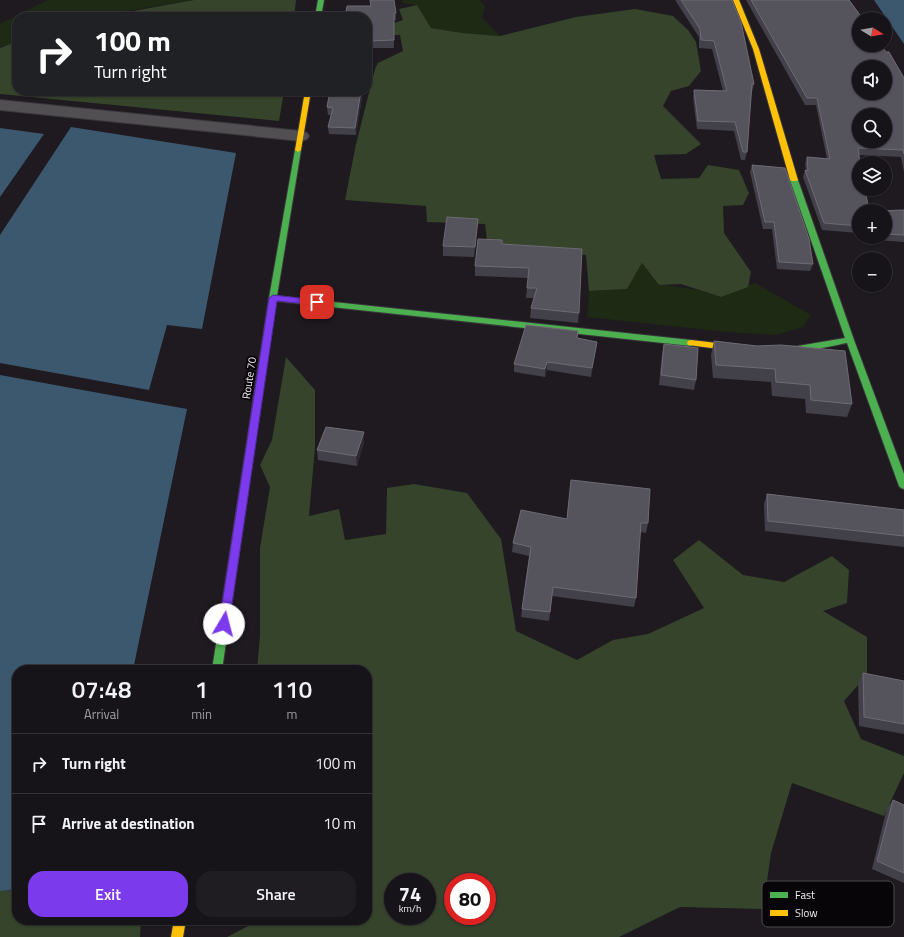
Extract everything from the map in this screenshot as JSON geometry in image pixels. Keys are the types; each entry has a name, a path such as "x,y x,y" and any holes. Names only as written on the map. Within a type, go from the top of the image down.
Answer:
{"main road":[{"path":"319,12 321,0"},
{"path":"736,0 756,49 786,156 850,340 904,486"},
{"name":"Route 70","path":"218,665 273,298 307,96"},
{"path":"273,298 754,350"},
{"path":"768,350 798,349 850,340"},
{"path":"177,937 179,925"}],"street":[{"path":"0,105 301,136"}],"green space":[{"path":"48,0 194,0 119,12 24,12"},
{"path":"194,0 296,0 295,12 125,12"},
{"path":"403,0 479,0 485,6 482,18 500,36 462,33 431,28 417,5 402,3"},
{"path":"417,5 431,28 462,33 500,36 576,17 635,9 673,16 688,30 696,42 701,71 689,86 671,91 663,106 701,144 686,154 654,155 661,179 699,178 708,165 739,170 749,193 743,205 723,206 724,233 751,272 748,287 721,297 681,284 659,285 642,263 627,289 589,291 586,255 530,250 487,241 485,224 427,222 426,206 345,200 356,144 368,96 372,96 372,81 375,69 378,63 403,51 400,35 387,35 386,26 403,20 399,9"},
{"path":"12,18 12,43 0,47 0,24"},
{"path":"12,43 12,95 0,94 0,48"},
{"path":"21,96 283,96 279,121"},
{"path":"642,263 653,277 665,285 698,290 721,297 755,283 811,315 803,327 776,335 727,332 587,317 589,291 627,289"},
{"path":"286,357 315,390 315,447 309,516 339,509 345,540 386,534 387,488 414,484 467,493 501,539 516,631 577,660 613,640 648,634 704,608 673,560 699,540 743,575 784,582 832,556 849,570 847,603 823,611 867,637 867,675 844,701 861,739 904,756 904,773 884,816 792,783 771,853 767,881 762,881 762,909 680,907 619,937 227,937 250,925 372,925 372,665 257,665 260,636 260,548 270,487 260,465 272,440"},
{"path":"0,891 12,891 12,925 141,925 140,937 0,937"}],"water":[{"path":"874,0 904,0 904,44 892,26 892,12 882,12"},
{"path":"71,127 236,153 202,329 167,325 149,390 0,363 0,235"},
{"path":"0,128 44,134 0,197"},
{"path":"0,375 187,409 134,665 12,665 12,890 0,891"}],"building":[{"path":"370,0 394,0 396,13 394,13 394,40 372,41 372,12 346,12 347,6 371,6"},
{"path":"681,0 732,0 741,22 754,84 752,84 747,152 743,152 735,122 698,121 694,90 727,91 714,41 701,40 700,29"},
{"path":"751,0 849,0 858,12 852,12 852,52 889,52 904,78 904,154 903,150 858,148 859,156 852,156 852,196 866,196 868,204 852,204 852,225 824,223 805,170 808,171 807,157 830,159 817,98 807,98"},
{"path":"329,96 360,96 355,128 328,127 333,108 327,107"},
{"path":"752,165 785,168 809,239 813,264 779,262 774,222 765,222"},
{"path":"892,210 904,210 904,235 892,234"},
{"path":"447,217 478,219 475,247 443,246"},
{"path":"478,239 502,240 502,244 582,249 579,313 531,308 537,288 527,288 529,268 475,266"},
{"path":"526,325 578,331 577,338 597,342 592,368 547,362 545,369 514,364"},
{"path":"714,341 757,346 781,345 845,351 852,404 811,400 810,385 776,382 775,369 716,365"},
{"path":"664,344 698,348 696,380 661,375"},
{"path":"326,427 364,432 356,456 317,450"},
{"path":"571,480 650,489 648,523 641,523 636,598 553,587 550,612 522,609 531,547 513,543 521,510 567,519"},
{"path":"767,494 904,510 904,536 768,521"},
{"path":"863,673 904,681 904,724 864,717"},
{"path":"893,800 904,805 904,873 877,861"}],"traffic: fast":[{"path":"319,12 321,0"},
{"path":"218,665 273,298 298,150"},
{"path":"794,180 850,340 904,486"},
{"path":"273,298 691,343"},
{"path":"779,350 798,349 850,340"}],"traffic: slow":[{"path":"736,0 756,49 794,180"},
{"path":"298,150 307,96"},
{"path":"691,343 743,349"},
{"path":"177,937 179,925"}],"route":[{"path":"224,624 273,298 317,302"}]}
